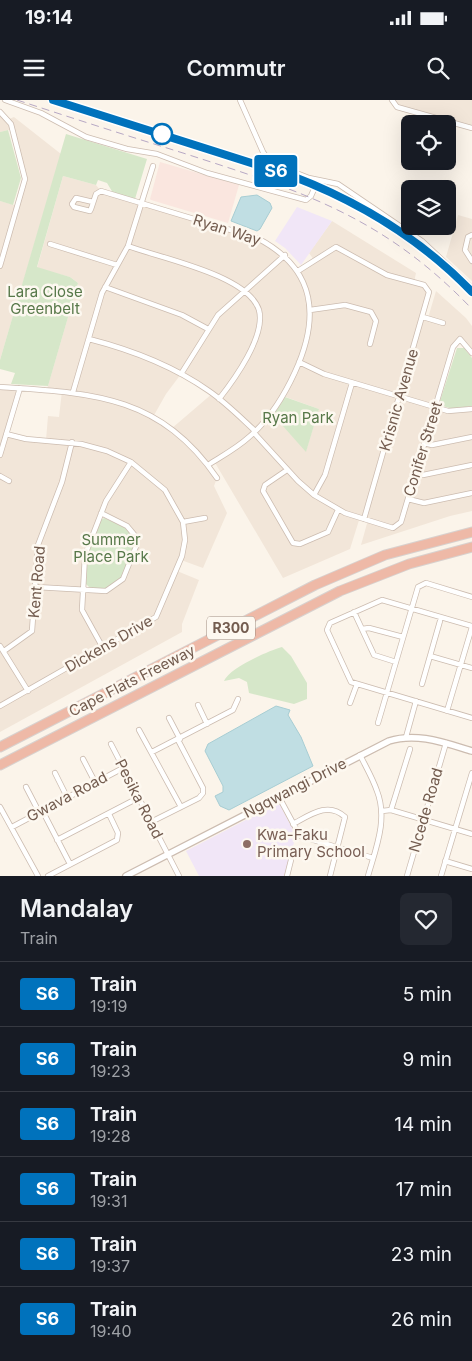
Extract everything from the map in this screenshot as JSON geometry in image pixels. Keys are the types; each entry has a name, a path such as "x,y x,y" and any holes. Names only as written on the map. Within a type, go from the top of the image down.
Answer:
{"highway":[{"name":"Cape Flats Freeway","path":"0,747 316,584 385,555 472,532"},
{"name":"Cape Flats Freeway","path":"0,765 340,590 409,564 472,547"}],"street":[{"path":"5,100 41,113 86,137 127,149 163,156 191,168 245,185 270,189 306,200 311,196 318,180"},
{"path":"240,100 268,159 285,170 338,184 417,238 472,288"},
{"path":"392,100 397,107 472,128"},
{"path":"0,112 11,124 25,179 0,266"},
{"path":"73,392 105,287 128,246 153,166"},
{"name":"Ryan Way","path":"93,202 97,192 100,191 257,238 285,255 298,271 307,292 310,310 307,342 299,362 283,394 254,432 240,444 208,464"},
{"path":"76,198 93,202 89,211 74,207 72,204 76,198"},
{"path":"472,235 468,237 465,250 472,261"},
{"path":"50,244 117,265"},
{"path":"128,246 225,278 244,293 258,309 258,327 240,370 219,399"},
{"name":"Krisnic Avenue","path":"298,271 336,247 387,275 422,285 427,288 430,295 364,519"},
{"path":"181,374 218,315 285,255"},
{"path":"105,287 182,316 208,329"},
{"path":"310,310 346,305 371,312 376,321 370,344"},
{"path":"424,317 443,322"},
{"path":"89,339 130,350 156,360 181,374 219,399 254,432 287,470 314,495 338,510 364,519"},
{"name":"Conifer Street","path":"364,519 397,527 401,522 452,350 460,339 472,353"},
{"path":"299,362 324,374 435,407 454,412 472,409"},
{"path":"314,495 323,481 352,383"},
{"path":"0,387 73,392 108,398 147,414 180,436 208,464 217,478"},
{"path":"0,455 20,388"},
{"name":"Dickens Drive","path":"0,706 151,622 159,614 182,556 185,540 183,522 164,490 132,462 98,448 72,442 26,439 6,434"},
{"path":"424,443 432,445 472,437"},
{"name":"Kent Road","path":"4,651 32,631 38,545 62,482 72,442"},
{"path":"103,648 82,610 85,555 108,497 132,462"},
{"path":"415,474 423,475 472,465"},
{"path":"287,470 265,486 263,491 293,543 300,544 328,532 338,510"},
{"path":"0,476 9,481"},
{"path":"408,499 424,503 472,494"},
{"path":"36,587 105,591 119,583 137,544 136,534 128,527 101,512"},
{"path":"183,522 205,518"},
{"path":"378,722 420,585 429,584 472,597"},
{"path":"447,711 472,626 382,600 330,623 327,630 348,678 357,684 386,692 447,711 472,718"},
{"path":"354,612 374,655 396,662"},
{"path":"422,684 440,621"},
{"path":"362,629 369,628 403,637"},
{"path":"0,646 28,691"},
{"path":"430,656 472,668"},
{"path":"350,703 357,684"},
{"path":"152,752 233,710 238,699"},
{"path":"406,737 416,701"},
{"path":"198,705 207,724"},
{"path":"151,822 199,798 203,791 169,718"},
{"path":"139,730 181,807"},
{"name":"Ngqwangi Drive","path":"126,876 389,741 406,737 426,738 472,751"},
{"name":"Pesika Road","path":"111,744 179,876"},
{"name":"Ncede Road","path":"407,876 446,744"},
{"path":"391,810 410,748"},
{"path":"360,755 377,790 382,811 381,829 368,876"},
{"path":"83,759 95,782"},
{"name":"Gwava Road","path":"12,827 123,768"},
{"path":"55,773 67,797"},
{"path":"441,876 472,773"},
{"path":"26,787 70,864"},
{"path":"466,795 472,796"},
{"path":"279,796 302,837 373,858"},
{"path":"57,840 138,798"},
{"path":"0,806 38,876"},
{"path":"293,824 323,809 344,815 346,821 330,876"},
{"path":"382,811 391,810 472,834"},
{"path":"48,876 117,840 118,833 109,814"},
{"path":"287,876 291,860"},
{"path":"445,862 472,869"}],"shaded area":[{"path":"392,100 472,100 472,128 456,123 456,115 428,115 397,106"},
{"path":"0,112 9,119 14,117 61,154 0,360 0,201 18,206 25,183 12,129 0,132"},
{"path":"160,162 239,185 228,223 151,200"},
{"path":"63,176 96,185 101,191 257,237 273,246 297,271 314,260 309,253 332,221 416,273 414,282 428,288 424,317 428,318 436,291 466,318 472,326 472,353 460,339 453,347 435,407 448,411 472,409 472,511 450,516 361,545 368,520 360,517 350,549 283,578 214,461 209,465 217,478 214,486 227,513 203,568 181,560 177,571 199,580 182,624 182,632 0,732 0,389 1,387 20,388 7,434 46,440 48,416 59,417 62,391 47,389 78,283 70,277 37,268","holes":["181,374 213,393 171,429 153,417 166,394","283,396 319,409 306,451 271,413","101,513 128,527 137,544 119,583 105,591 83,589 86,553"]},
{"path":"297,207 332,221 301,265 285,248 275,241"},
{"path":"458,215 472,219 472,281 446,257 452,235 456,235"},
{"name":"Kwa-Faku Primary School","path":"277,804 280,805 296,836 284,876 199,876 186,851"}],"green space":[{"path":"8,130 21,178 13,205 0,201 0,132"},
{"name":"Lara Close Greenbelt","path":"66,134 147,159 135,199 113,193 107,183 98,180 96,185 63,176 37,267 70,277 78,283 48,386 11,384 15,373 0,369 0,360"},
{"path":"457,348 464,348 472,358 472,406 452,409 443,406 440,401"},
{"name":"Ryan Park","path":"285,397 319,409 306,452 273,415"},
{"name":"Summer Place Park","path":"104,518 125,527 134,536 135,544 121,578 105,589 90,588 86,584 88,555 101,520"},
{"path":"282,647 291,656 307,683 307,699 294,704 249,693 247,682 239,678 224,681 227,676 241,666 259,656"}],"water":[{"path":"257,195 270,203 272,208 260,229 257,231 231,221 241,197"},
{"path":"276,706 290,710 288,715 301,737 313,766 229,810 220,806 215,796 223,792 223,786 205,751 208,744"}],"railway":[{"path":"17,100 265,180 338,210 373,229 406,251 439,277 472,309"},
{"path":"53,100 292,176 317,186 365,210 411,239 432,255 472,292"}],"train":[{"name":"S6","path":"53,100 292,176 330,191 357,204 400,230 423,247 472,292"}],"place":[{"name":"Kwa-Faku Primary School","path":"247,844"}]}
